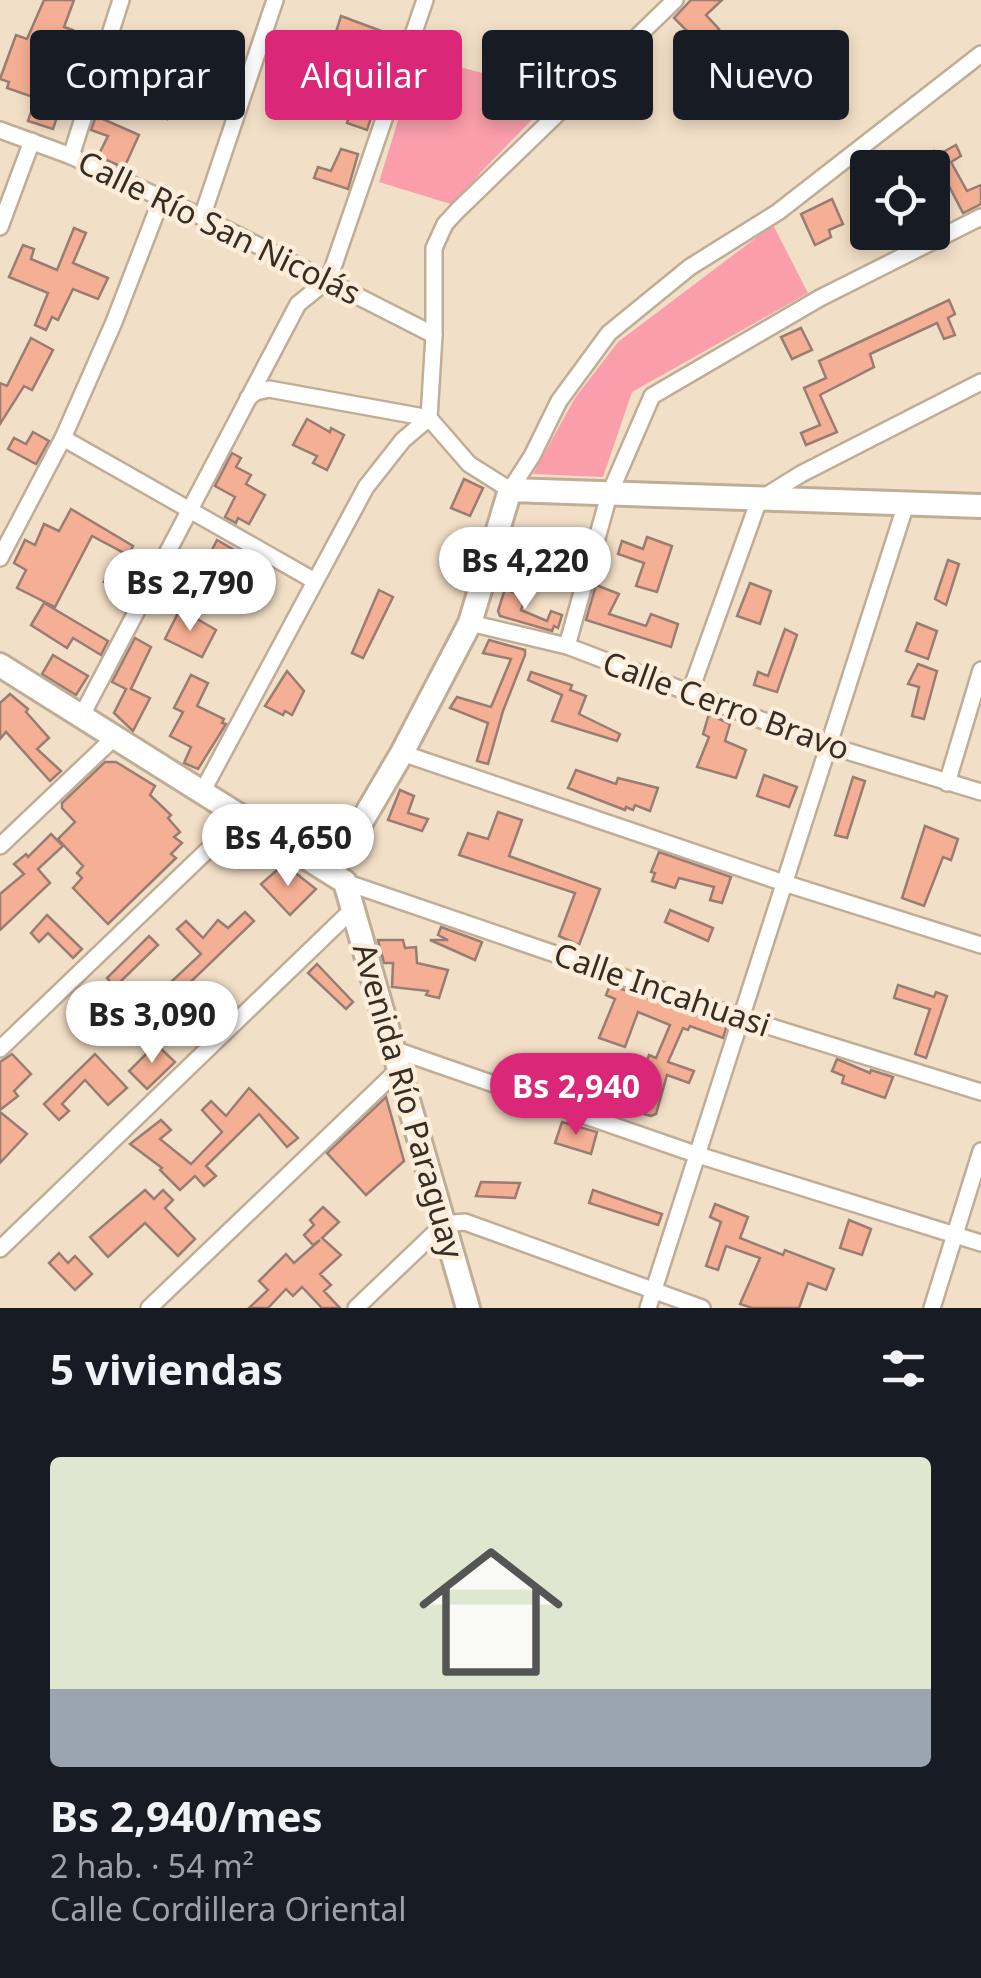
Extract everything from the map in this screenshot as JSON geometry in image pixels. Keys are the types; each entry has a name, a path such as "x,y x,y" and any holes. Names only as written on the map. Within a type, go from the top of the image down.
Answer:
{"street":[{"path":"71,156 121,0"},
{"path":"202,218 275,0"},
{"path":"82,715 298,304 329,280 426,0"},
{"path":"201,794 366,487 403,440 428,418 434,335 434,248 445,224 675,0"},
{"path":"339,877 470,624 510,490 559,401 610,332 690,267 778,212 981,54"},
{"name":"Calle Río San Nicolás","path":"0,130 71,156 434,335"},
{"path":"0,227 32,141"},
{"path":"0,558 63,438 161,200"},
{"path":"567,646 609,495 652,396 820,298 981,218"},
{"path":"689,695 760,500 802,474 981,382"},
{"path":"246,399 268,389 428,418 469,464 510,490 981,506"},
{"path":"63,438 314,580"},
{"path":"650,1300 906,504"},
{"name":"Calle Cerro Bravo","path":"470,624 567,646 827,745 981,792"},
{"name":"Calle Incahuasi","path":"0,665 339,877 739,1017 981,1092"},
{"path":"946,783 981,670"},
{"path":"0,846 116,736"},
{"path":"402,753 784,883 981,945"},
{"path":"0,1049 241,818"},
{"name":"Avenida Río Paraguay","path":"339,877 352,909 468,1308"},
{"path":"0,1249 352,909"},
{"path":"148,1308 396,1059 981,1243"},
{"path":"932,1308 981,1151"},
{"path":"356,1308 444,1224 464,1222 650,1300 702,1308"}],"shaded area":[{"path":"462,68 482,73 482,120 532,120 454,205 379,182 398,120 462,120"},
{"path":"773,225 808,293 632,392 603,477 533,474 575,398 618,342"}],"building":[{"path":"44,0 74,0 64,27 73,30 31,30"},
{"path":"691,0 722,0 706,15 718,30 686,30 674,18"},
{"path":"341,16 379,30 337,30"},
{"path":"30,32 30,96 7,88 9,82 0,79 16,35 27,39"},
{"path":"30,115 30,120 56,120 53,129 28,121"},
{"path":"95,120 105,120 139,135 124,168 98,156 108,136 91,130"},
{"path":"348,120 370,120 367,130 347,123"},
{"path":"956,145 961,156 951,162 967,191 981,185 981,204 963,213 950,188 950,150 947,150"},
{"path":"341,149 358,154 348,189 314,178 318,167 331,171"},
{"path":"832,199 843,224 829,230 831,237 815,245 801,214"},
{"path":"74,228 86,233 73,263 108,278 98,299 73,289 58,320 52,317 46,330 35,325 48,293 9,277 23,245 34,249 31,259 57,270"},
{"path":"949,300 955,314 948,318 955,335 944,339 937,323 870,354 874,367 820,395 837,432 806,445 801,433 820,425 804,388 826,378 819,361"},
{"path":"801,328 812,350 792,359 781,337"},
{"path":"31,338 53,350 32,390 24,386 0,424 0,383 7,386"},
{"path":"307,419 344,435 327,470 313,463 317,456 293,445"},
{"path":"33,432 49,441 36,464 8,449 14,438 26,444"},
{"path":"232,453 241,458 236,467 251,475 246,484 265,495 249,524 225,517 235,497 215,486"},
{"path":"464,479 483,488 470,516 451,508"},
{"path":"71,509 133,546 128,555 92,536 55,607 17,588 26,570 14,563 25,540 35,545 44,524 59,531"},
{"path":"522,534 550,543 541,565 517,556"},
{"path":"647,537 672,546 657,592 636,586 644,563 618,554 622,541 643,549"},
{"path":"217,540 243,555 229,581 204,566"},
{"path":"948,560 959,564 946,605 935,599"},
{"path":"115,561 141,575 130,597 104,582"},
{"path":"750,583 771,591 760,624 737,616"},
{"path":"596,585 619,594 609,614 646,626 651,614 678,624 671,647 586,620"},
{"path":"505,589 526,597 521,610 547,621 551,611 562,615 558,628 554,626 552,631 500,616"},
{"path":"379,590 393,597 363,658 352,653"},
{"path":"44,603 108,641 101,655 73,638 67,648 31,625"},
{"path":"180,609 216,630 202,657 165,639"},
{"path":"917,623 937,631 928,659 906,651"},
{"path":"785,629 797,635 777,692 754,685 758,672 768,676"},
{"path":"135,638 151,647 131,689 150,698 133,731 114,713 126,689 112,682"},
{"path":"489,640 525,650 525,655 488,764 477,761 488,723 450,708 457,697 491,707 511,659 483,653"},
{"path":"53,655 88,676 76,695 42,674"},
{"path":"918,664 937,671 924,719 912,716 919,687 908,684"},
{"path":"287,671 304,691 292,715 265,706"},
{"path":"531,672 572,685 570,690 586,696 579,714 620,734 617,741 552,721 562,695 528,680"},
{"path":"191,675 208,683 197,706 224,719 222,723 226,724 198,769 184,763 191,747 170,736 183,712 174,708"},
{"path":"10,694 28,709 26,712 49,738 37,749 61,771 50,781 6,732 0,739 0,703"},
{"path":"709,714 730,724 725,741 746,750 736,778 697,767 709,737 703,734"},
{"path":"105,762 116,762 155,786 150,795 171,815 168,818 180,832 174,837 182,843 171,854 176,858 108,924 73,888 82,878 77,873 83,866 58,839 75,822 62,803"},
{"path":"576,770 616,784 618,778 658,788 650,811 635,805 633,810 625,810 568,788"},
{"path":"764,775 797,787 789,807 757,796"},
{"path":"853,777 865,781 847,838 835,835"},
{"path":"400,790 414,796 408,813 428,819 422,831 388,820"},
{"path":"498,812 522,820 509,856 600,889 579,945 559,936 575,893 459,855 468,833 488,839"},
{"path":"925,826 958,839 951,860 943,857 924,906 902,898"},
{"path":"51,834 63,846 38,869 50,883 0,930 0,894 24,874 14,864 26,854 28,857"},
{"path":"659,852 731,877 722,903 710,900 714,887 679,878 675,888 652,881 655,873 651,872"},
{"path":"284,864 316,889 290,915 261,884"},
{"path":"670,910 713,928 708,941 665,922"},
{"path":"245,912 254,921 150,1021 140,1011 201,954 177,929 186,921 203,938 218,920 228,928"},
{"path":"47,915 82,949 73,958 48,933 39,942 31,933"},
{"path":"441,927 482,942 475,960 430,940 448,940 438,935"},
{"path":"149,936 158,945 115,987 107,978"},
{"path":"378,940 403,940 405,948 416,947 417,963 448,970 439,998 426,995 428,991 392,987 393,963 384,963"},
{"path":"317,964 353,1002 346,1009 308,973"},
{"path":"610,985 727,1025 723,1038 690,1026 688,1030 683,1028 668,1062 694,1071 689,1083 667,1075 656,1114 651,1116 620,1108 635,1068 643,1072 649,1055 656,1058 670,1025 638,1012 625,1047 599,1038 615,999 606,995"},
{"path":"898,985 934,997 936,992 947,996 926,1058 915,1054 930,1009 894,998"},
{"path":"156,1044 175,1062 147,1089 129,1071"},
{"path":"12,1054 31,1074 14,1091 18,1096 0,1110 0,1062"},
{"path":"95,1054 127,1088 108,1105 85,1080 62,1104 69,1111 59,1120 44,1104"},
{"path":"837,1059 870,1073 871,1070 893,1077 885,1098 842,1083 844,1076 832,1071"},
{"path":"249,1088 298,1138 287,1147 259,1114 206,1166 216,1176 204,1186 195,1176 180,1190 162,1168 130,1144 161,1120 171,1130 160,1139 191,1164 222,1132 202,1110 211,1101 226,1116"},
{"path":"386,1097 404,1161 366,1195 327,1153"},
{"path":"0,1112 27,1134 0,1163"},
{"path":"562,1122 597,1132 591,1154 555,1143"},
{"path":"481,1182 520,1183 515,1198 476,1196"},
{"path":"145,1190 154,1199 163,1190 173,1200 165,1208 195,1239 178,1256 145,1223 108,1257 90,1237"},
{"path":"593,1190 662,1214 658,1225 589,1203"},
{"path":"715,1204 748,1217 740,1238 834,1269 826,1290 808,1283 799,1308 752,1308 740,1304 760,1258 726,1246 718,1270 706,1266 721,1222 710,1217"},
{"path":"323,1207 339,1222 322,1238 341,1255 320,1274 331,1285 324,1291 340,1308 322,1308 302,1287 293,1296 286,1289 268,1308 249,1308 268,1290 259,1281 286,1254 294,1263 320,1240 313,1245 304,1235 314,1225 310,1220"},
{"path":"849,1220 871,1229 862,1255 840,1248"},
{"path":"59,1253 68,1263 75,1256 92,1274 75,1290 49,1263"}]}
